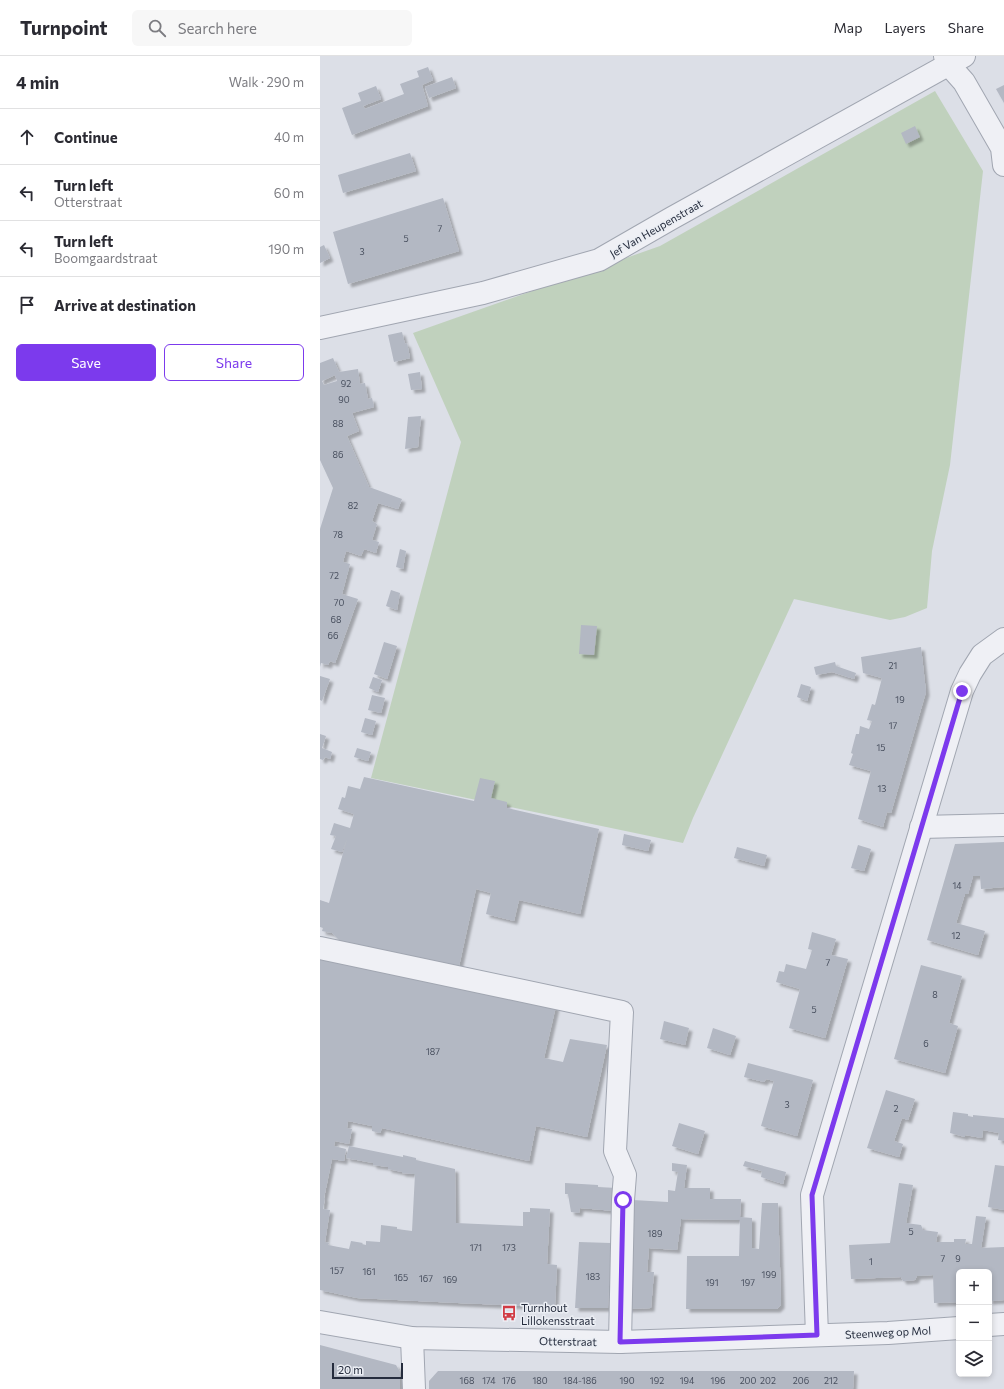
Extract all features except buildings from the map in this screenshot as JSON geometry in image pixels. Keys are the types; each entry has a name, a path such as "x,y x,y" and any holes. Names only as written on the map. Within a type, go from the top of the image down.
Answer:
{"street":[{"path":"952,59 1002,148 1004,165"},
{"name":"Jef Van Heupenstraat","path":"320,328 483,293 599,260 952,59"},
{"path":"817,1335 812,1195 962,691 970,674 982,655 1004,638"},
{"path":"922,827 1004,825"},
{"path":"320,948 622,1012 615,1151 625,1175 623,1200 620,1342"},
{"name":"Otterstraat","path":"320,1322 412,1338 620,1342 817,1335"},
{"path":"992,1325 1004,1324"},
{"name":"Steenweg op Mol","path":"817,1335 888,1333 956,1328"},
{"path":"412,1338 414,1389"}],"green space":[{"path":"935,91 983,171 950,465 932,551 927,608 905,617 890,620 794,599 693,818 683,843 371,778 461,442 413,333 660,246"}],"place":[{"name":"Turnhout Lillokensstraat","path":"509,1313"}],"route":[{"path":"623,1200 620,1342 817,1335 812,1195 962,691"}]}
